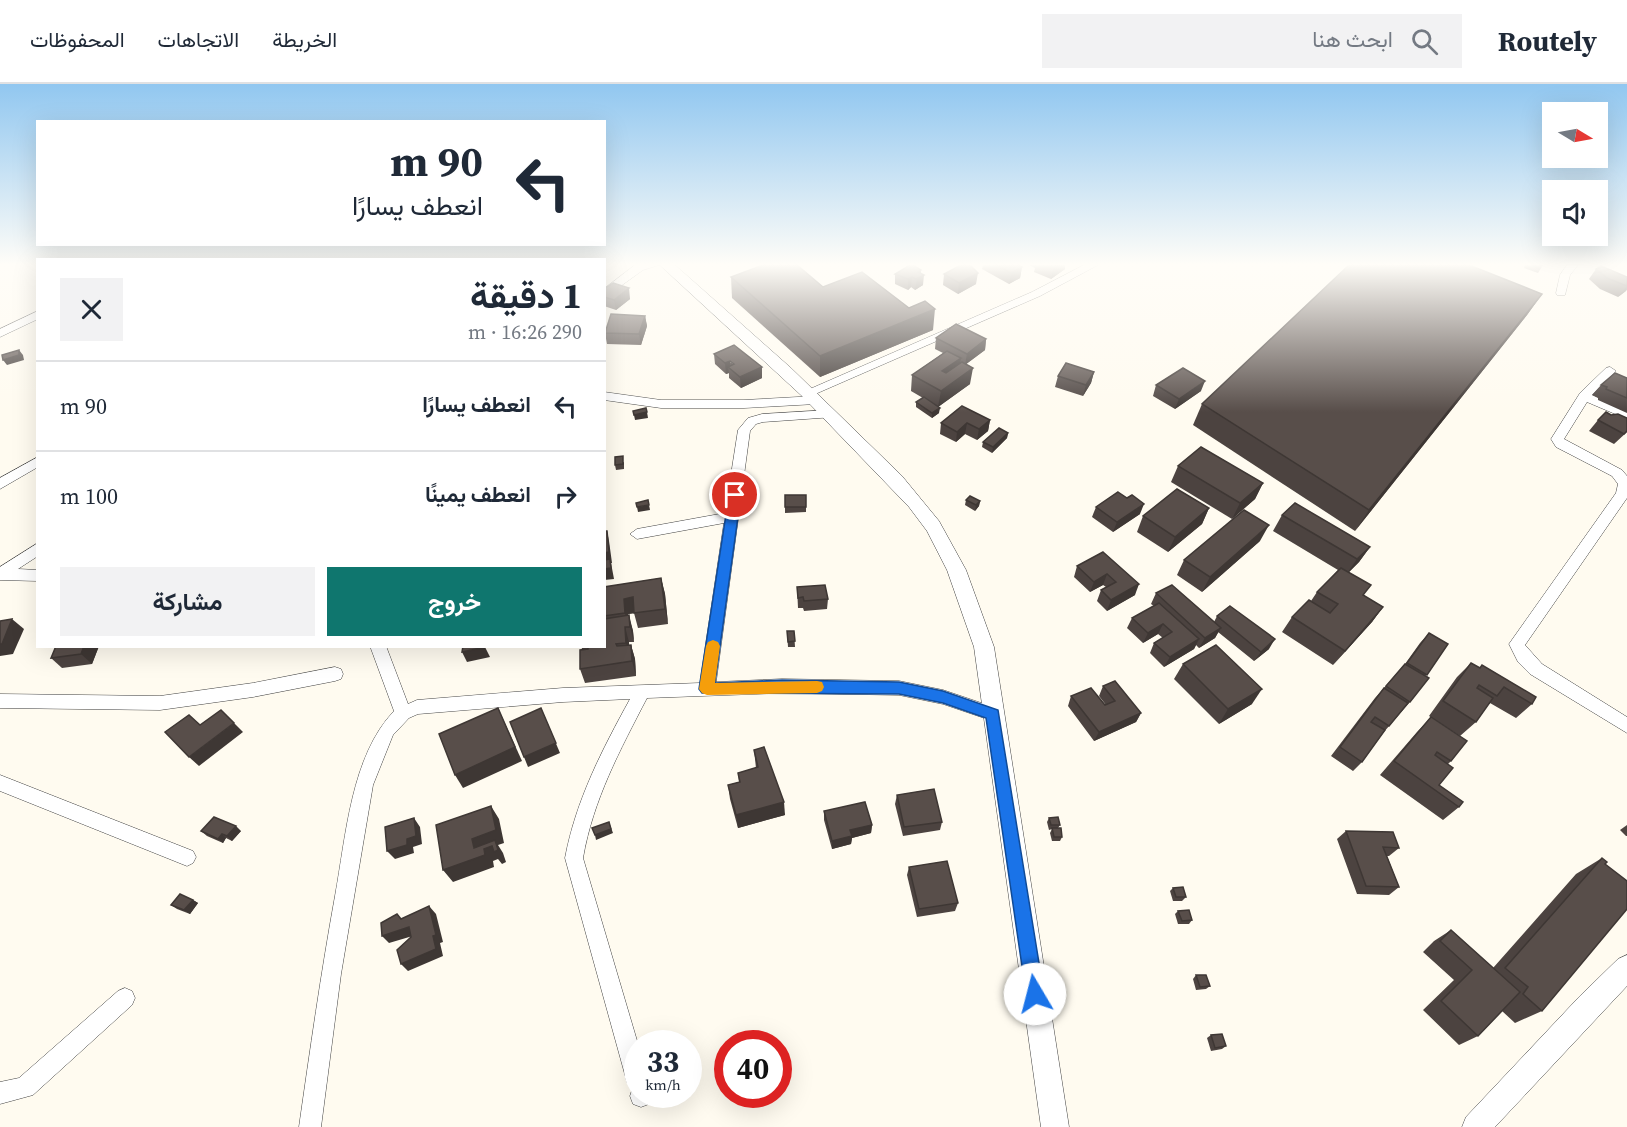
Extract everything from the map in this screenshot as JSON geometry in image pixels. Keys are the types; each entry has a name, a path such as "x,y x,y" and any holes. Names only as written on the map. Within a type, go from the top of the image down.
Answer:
{"street":[{"path":"723,314 754,340 900,484 927,518 950,554 966,590 984,647 1055,1127"},
{"path":"707,689 744,430 752,421 818,402 996,314"},
{"path":"0,334 36,315"},
{"path":"1610,371 1584,396 1557,439 1561,444 1617,473 1626,484 1623,495 1517,644 1524,657 1536,669 1627,726"},
{"path":"606,396 661,404 818,402"},
{"path":"1584,396 1627,416"},
{"path":"0,484 36,462"},
{"path":"637,534 732,518"},
{"path":"0,574 36,549"},
{"path":"0,574 36,576"},
{"path":"379,648 403,713"},
{"path":"0,701 160,703 253,690 335,674"},
{"path":"310,1127 331,974 364,785 386,731 403,713 417,707 563,694 782,686 899,688 943,697 993,714"},
{"path":"624,1033 574,858 577,832 586,801 642,692"},
{"path":"0,783 187,856"},
{"path":"1476,1127 1588,1006 1627,968"},
{"path":"0,1092 25,1087 125,998"}],"building":[{"path":"611,314 645,316 639,334 606,333"},
{"path":"772,314 924,314 820,356"},
{"path":"1298,314 1526,314 1369,510 1202,404"},
{"path":"956,324 986,339 967,354 936,338"},
{"path":"734,345 762,367 740,377 728,367 734,364 730,361 725,363 714,354"},
{"path":"19,350 19,355 3,360 2,355"},
{"path":"947,351 961,358 942,371 946,373 962,362 973,368 941,391 912,375"},
{"path":"1066,363 1094,372 1086,385 1058,376"},
{"path":"1183,368 1205,381 1179,399 1156,385"},
{"path":"1615,373 1627,378 1627,398 1601,385"},
{"path":"924,397 940,408 932,413 916,402"},
{"path":"962,406 990,420 979,429 967,423 957,432 941,423"},
{"path":"646,408 647,412 634,415 633,411"},
{"path":"1606,412 1627,418 1627,431 1624,434 1598,420"},
{"path":"999,428 1008,433 993,447 983,442"},
{"path":"1201,447 1263,483 1240,503 1178,466"},
{"path":"623,456 623,464 615,465 615,457"},
{"path":"1177,489 1209,508 1175,537 1143,516"},
{"path":"1118,492 1127,498 1132,495 1144,504 1117,522 1096,507"},
{"path":"785,495 806,495 806,507 785,507"},
{"path":"970,496 980,501 976,505 966,500"},
{"path":"648,500 649,505 637,507 636,503"},
{"path":"1295,503 1370,547 1357,559 1282,515"},
{"path":"1244,510 1269,525 1210,577 1184,560"},
{"path":"606,531 607,531 609,552 606,553"},
{"path":"1103,552 1139,584 1111,600 1101,590 1116,582 1107,574 1094,582 1077,566"},
{"path":"610,559 611,568 606,569 606,560"},
{"path":"1341,568 1371,585 1363,595 1383,607 1345,651 1292,617 1309,600 1330,613 1338,604 1317,592"},
{"path":"661,578 665,609 634,613 633,597 624,599 625,613 606,616 606,587"},
{"path":"825,585 828,599 804,601 803,597 798,598 797,587"},
{"path":"1172,585 1221,628 1205,638 1156,593"},
{"path":"1159,603 1199,639 1170,657 1154,643 1172,632 1163,624 1148,633 1132,618"},
{"path":"1230,606 1275,639 1261,652 1217,616"},
{"path":"629,615 630,627 625,627 626,643 616,644 617,646 631,645 632,661 580,669 580,650 606,648 606,619"},
{"path":"12,619 2,644 0,644 0,621"},
{"path":"787,631 794,631 795,641 788,642"},
{"path":"1429,633 1448,644 1427,675 1407,663"},
{"path":"1216,645 1262,689 1228,709 1183,664"},
{"path":"55,648 83,648 81,654 51,658"},
{"path":"463,648 480,648 462,652"},
{"path":"1471,663 1480,668 1482,665 1536,697 1532,704 1504,687 1497,696 1479,685 1477,688 1493,698 1476,722 1443,701"},
{"path":"1405,664 1429,678 1410,702 1386,686"},
{"path":"1115,681 1141,713 1099,732 1071,696 1091,688 1105,705 1115,701 1103,686"},
{"path":"1384,688 1408,703 1389,726 1375,717 1371,722 1385,730 1362,762 1340,747"},
{"path":"498,708 515,747 455,775 439,734"},
{"path":"541,708 556,743 524,757 510,722"},
{"path":"221,710 234,723 189,757 165,732 189,715 200,725"},
{"path":"1431,717 1467,741 1451,761 1437,752 1435,755 1453,768 1439,785 1463,802 1459,807 1394,761"},
{"path":"764,747 784,802 736,815 728,785 740,782 738,773 758,767 754,750"},
{"path":"934,789 942,822 904,827 897,795"},
{"path":"865,802 872,825 850,830 852,836 832,841 824,811"},
{"path":"491,806 496,830 472,839 474,848 495,840 498,850 494,852 492,846 484,849 485,855 443,870 436,825"},
{"path":"214,817 236,826 227,836 222,834 218,839 201,831"},
{"path":"1058,817 1060,825 1051,825 1049,818"},
{"path":"414,818 416,836 407,839 407,845 387,851 385,827"},
{"path":"609,822 611,829 595,835 592,828"},
{"path":"1052,828 1061,828 1062,837 1054,837"},
{"path":"1346,831 1393,832 1399,848 1383,847 1399,887 1366,886"},
{"path":"1602,858 1607,862 1605,864 1627,881 1627,909 1542,1011 1523,994 1528,987 1505,968"},
{"path":"947,861 958,903 919,909 909,867"},
{"path":"1183,887 1186,897 1176,897 1173,888"},
{"path":"180,894 193,900 184,910 171,905"},
{"path":"429,906 436,935 433,936 436,949 401,964 397,950 411,937 409,927 382,936 381,923 397,914 401,919"},
{"path":"1189,910 1192,920 1182,921 1178,911"},
{"path":"1451,930 1520,992 1478,1036 1441,1001 1472,970 1440,941"},
{"path":"1196,975 1206,975 1210,986 1200,987"},
{"path":"1222,1034 1226,1046 1215,1048 1211,1035"}],"slow traffic":[{"path":"713,646 707,689 817,687"}],"route":[{"path":"735,495 707,689 782,686 899,688 943,697 993,714 1035,994"}]}
